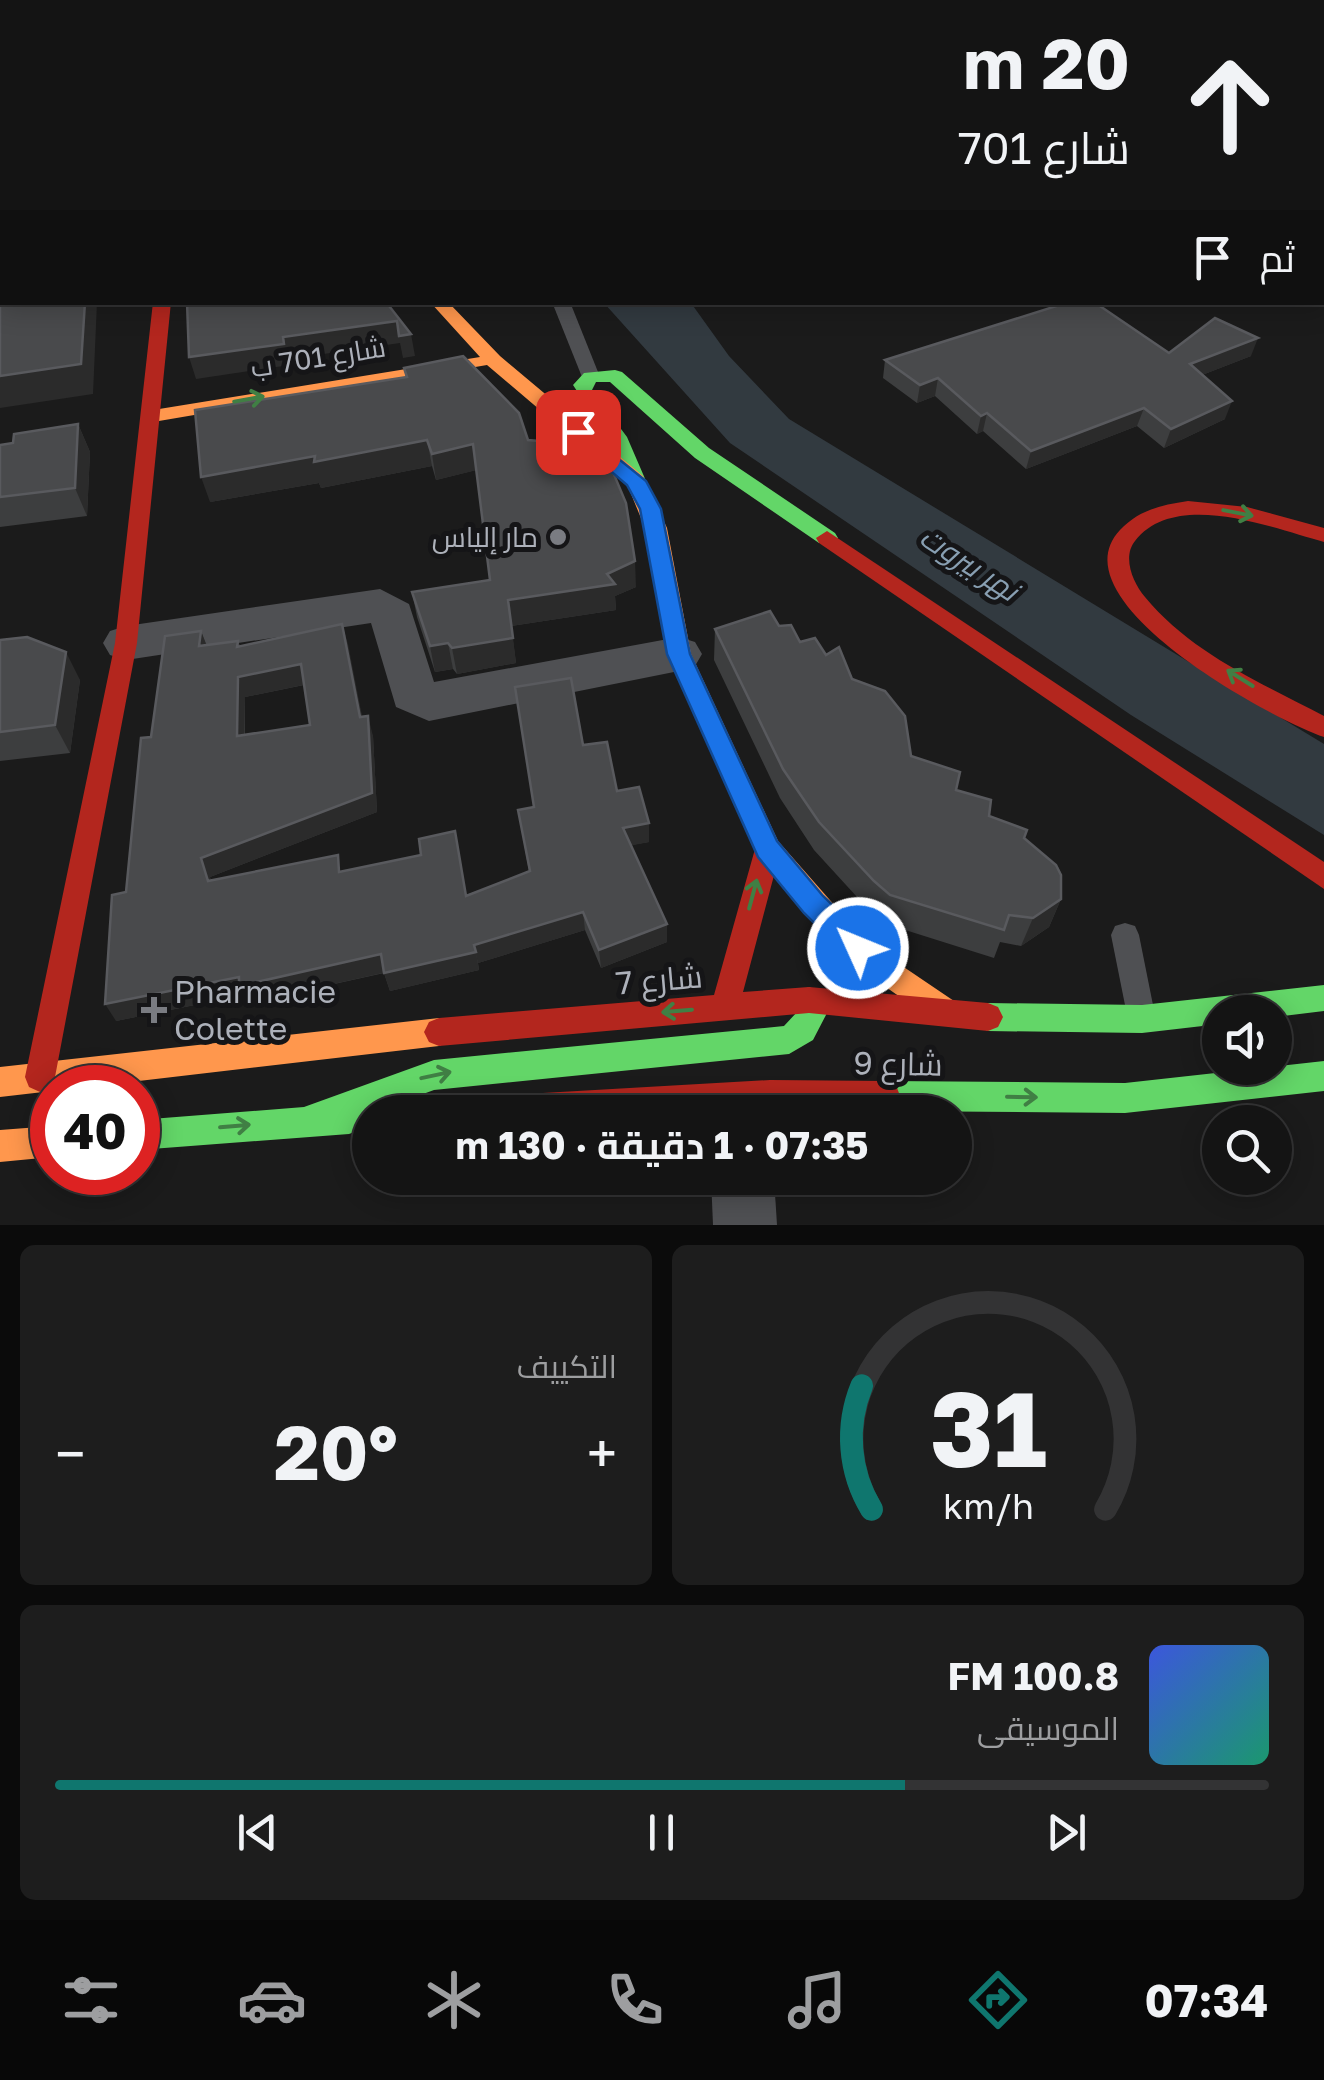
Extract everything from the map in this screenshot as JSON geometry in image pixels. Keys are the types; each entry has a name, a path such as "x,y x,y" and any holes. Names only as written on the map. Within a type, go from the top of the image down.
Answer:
{"street":[{"path":"42,1065 126,643 162,305"},
{"path":"441,305 493,360 636,481"},
{"name":"شارع 701 ب","path":"153,416 493,360"},
{"path":"952,1016 876,964 841,933 768,849 679,654 656,528 622,447 583,390 582,385 591,376 615,376 717,464 1324,876"},
{"path":"1324,535 1237,512 1194,507 1148,516 1126,530 1117,551 1121,576 1139,606 1176,638 1324,727"},
{"path":"126,643 380,604 392,616 413,694 430,702 679,654"},
{"path":"725,1007 768,849"},
{"name":"شارع 7","path":"138,1065 342,1040 809,1000 952,1016 1142,1019 1324,998"},
{"path":"312,1120 434,1074 789,1040 803,1030 813,1013 809,1000"},
{"name":"شارع 9","path":"972,1100 1125,1098 1324,1076"},
{"name":"شارع 7","path":"0,1082 30,1078"},
{"path":"160,1132 352,1119"},
{"path":"0,1146 30,1144"},
{"path":"743,1195 744,1225"}],"lane":[{"path":"562,305 591,376"},
{"path":"1125,935 1142,1019"}],"water":[{"name":"نهر بيروت","path":"606,305 692,305 729,356 789,419 1324,744 1324,835 1131,715 730,443"}],"building":[{"path":"0,305 85,305 81,364 0,376"},
{"path":"187,305 388,305 411,334 399,336 397,321 283,337 284,344 189,357"},
{"path":"1059,305 1098,305 1169,353 1215,318 1258,338 1190,364 1232,401 1171,429 1144,408 1031,451 987,413 981,416 938,378 920,385 885,360"},
{"path":"463,356 519,413 528,440 586,445 610,465 626,503 635,561 607,574 615,584 508,600 513,638 452,648 448,643 430,646 412,592 490,580 473,444 432,454 427,440 314,462 315,456 201,477 195,410 407,377 404,368"},
{"path":"78,424 75,488 0,497 0,445 13,443 14,434"},
{"path":"770,611 779,626 791,625 800,642 815,638 826,655 839,647 852,679 885,691 905,716 911,756 960,772 956,790 991,800 989,816 1027,830 1024,838 1056,865 1061,875 1061,899 1033,918 1009,915 1004,930 890,895 874,881 819,822 783,769 715,629"},
{"path":"342,624 360,717 368,716 372,793 201,858 208,881 338,855 339,872 421,855 419,839 455,831 466,896 530,871 518,810 534,807 515,687 571,678 583,745 607,742 617,791 639,787 649,823 623,828 667,924 599,950 583,912 474,945 476,952 384,973 381,954 239,986 239,977 105,1004 112,895 126,892 141,738 151,737 165,636 201,631 199,646 238,641 237,647","holes":["301,664 310,725 237,736 238,677"]},
{"path":"27,637 66,652 55,725 0,732 0,640"}],"traffic: fast":[{"path":"636,481 617,437 583,391 582,385 591,377 615,376 702,453 827,538"},
{"path":"988,1017 1142,1019 1324,998"},
{"path":"312,1119 434,1075 789,1040 803,1030 813,1013 809,1000"},
{"path":"972,1097 1125,1098 1324,1076"},
{"path":"160,1133 349,1119"}],"traffic: slow":[{"path":"441,305 493,360 636,481 656,528 679,654 768,849 841,933 876,964 944,1011"},
{"path":"153,416 480,362"},
{"path":"0,1082 439,1032"},
{"path":"0,1146 30,1144"}],"traffic: jam":[{"path":"42,1065 126,643 162,305"},
{"path":"1324,535 1247,514 1188,508 1162,512 1139,523 1122,541 1118,557 1121,574 1133,598 1178,642 1225,674 1324,727"},
{"path":"827,538 1324,877"},
{"path":"725,1007 768,849"},
{"path":"439,1032 809,1000 988,1017"}],"place":[{"name":"مار إلياس","path":"558,537"},
{"name":"Pharmacie Colette","path":"154,1010"}],"route":[{"path":"578,432 636,481 651,509 679,654 768,849 814,905 858,948"}]}
